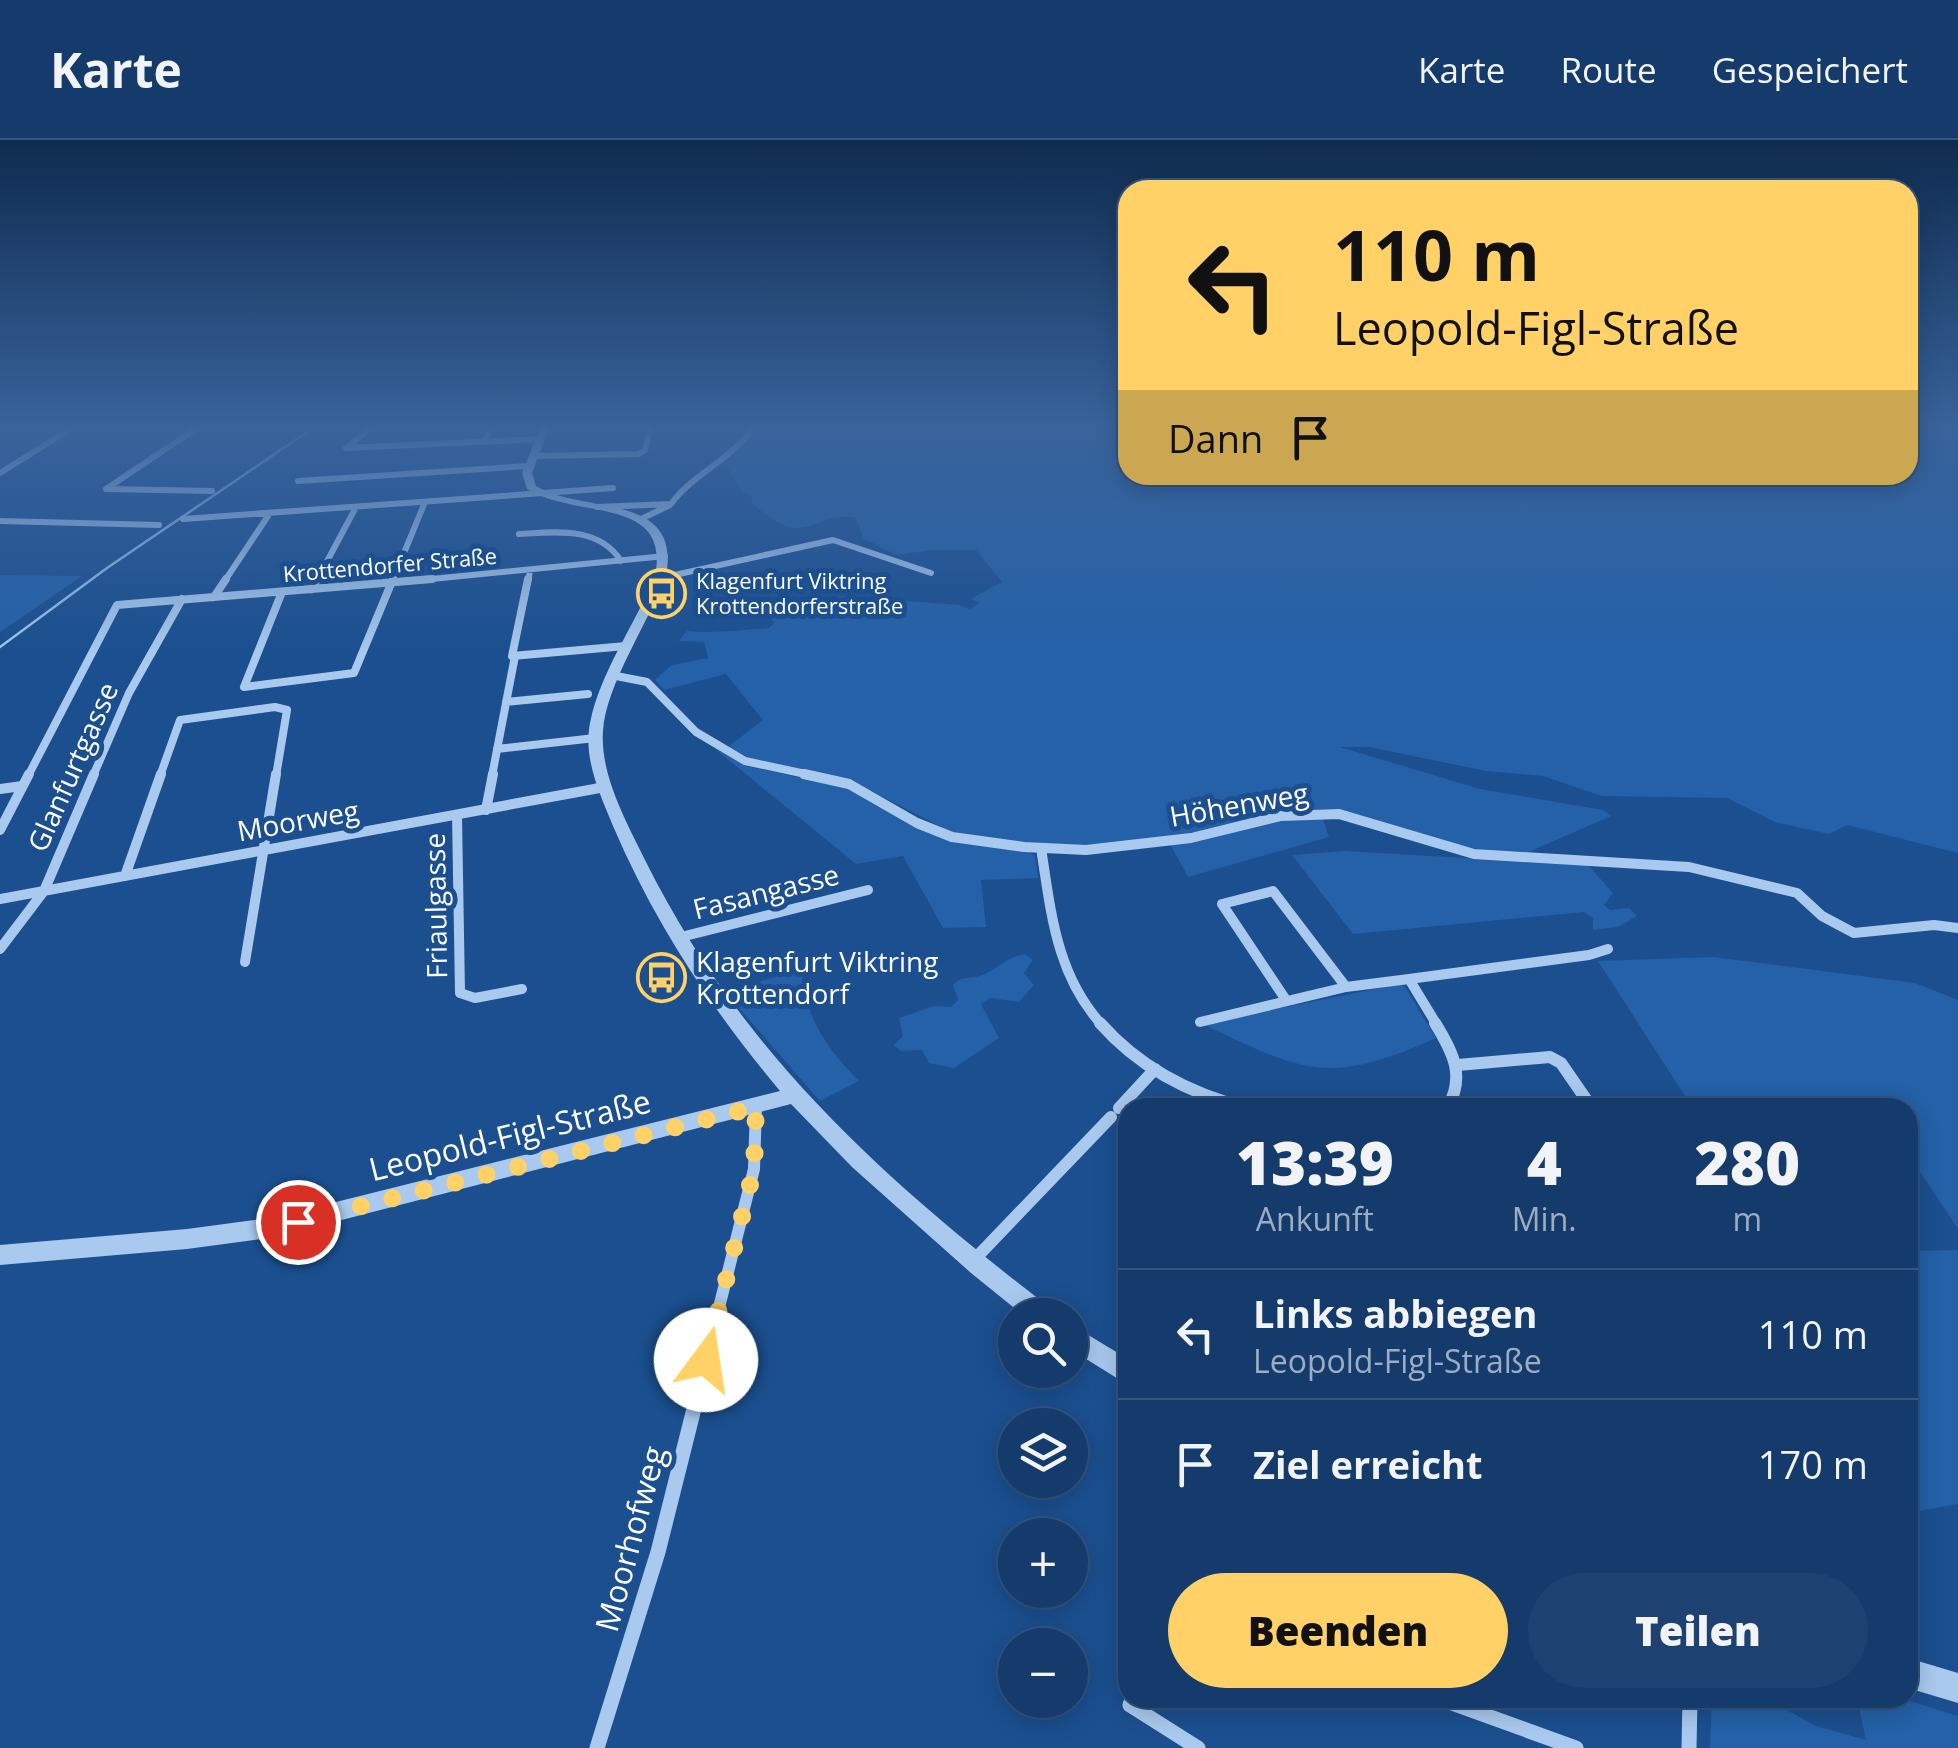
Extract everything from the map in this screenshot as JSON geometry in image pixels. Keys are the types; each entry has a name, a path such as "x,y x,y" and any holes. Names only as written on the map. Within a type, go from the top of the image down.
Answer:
{"street":[{"path":"183,519 411,503"},
{"path":"282,592 244,687 344,677 357,670 426,503"},
{"path":"585,503 639,520 658,535 666,556 661,578 600,702 596,738 605,787 648,889 711,993 795,1095 888,1188 1020,1298"},
{"path":"598,506 671,504"},
{"path":"639,520 671,504"},
{"path":"312,589 356,507"},
{"path":"214,597 270,513"},
{"path":"0,521 160,525"},
{"path":"519,534 556,532 599,539 614,548 621,561"},
{"path":"661,578 828,540 930,574"},
{"name":"Krottendorfer Straße","path":"22,786 117,604 530,572 666,556"},
{"path":"530,572 511,654 626,646"},
{"name":"Glanfurtgasse","path":"0,949 44,891 129,694 182,600"},
{"path":"486,810 515,656"},
{"name":"Höhenweg","path":"612,675 647,682 696,732 745,762 848,784 882,799 916,823 952,837 1041,848 1113,848 1191,838 1281,816 1339,814 1474,854 1689,867 1797,893 1822,916 1854,933 1934,926 1958,928"},
{"path":"506,702 588,694"},
{"path":"125,876 176,724 192,716 275,707 286,710 245,962"},
{"path":"497,749 596,738"},
{"path":"0,789 22,786"},
{"path":"0,830 22,786"},
{"name":"Moorweg","path":"0,899 605,787"},
{"name":"Friaulgasse","path":"456,815 460,992 475,998 522,989"},
{"path":"1041,848 1062,961 1071,980 1102,1024 1155,1068 1206,1098"},
{"name":"Fasangasse","path":"676,939 868,890"},
{"path":"1286,1000 1222,904 1273,892 1346,987"},
{"path":"1200,1022 1346,987 1589,956 1608,949"},
{"path":"1409,979 1458,1065 1458,1093 1454,1098"},
{"path":"1458,1065 1550,1057 1560,1063 1585,1098"},
{"path":"1128,1098 1155,1068"},
{"name":"Leopold-Figl-Straße","path":"0,1255 187,1239 276,1226 795,1095"},
{"name":"Moorhofweg","path":"597,1748 658,1552 754,1169 756,1107"},
{"path":"972,1262 1118,1109"},
{"path":"1088,1347 1118,1366"},
{"path":"1918,1676 1958,1688"},
{"path":"1141,1708 1198,1748"},
{"path":"1466,1708 1576,1748"},
{"path":"1690,1708 1690,1748"}],"shaded area":[{"path":"1958,503 1958,853 1847,825 1829,834 1775,822 1727,798 1602,796 1543,776 1486,771 1369,747 1340,747 1480,789 1603,810 1611,816 1522,855 1458,846 1339,810 1276,812 1185,834 1090,846 1038,845 953,833 852,781 753,760 728,747 763,720 726,674 664,690 655,680 672,665 708,658 704,642 679,641 687,631 769,628 774,623 770,617 841,596 970,609 980,603 971,599 1002,582 976,550 896,555 863,538 856,518 838,517 802,528 788,527 752,504"},
{"path":"0,575 82,576 0,632"},
{"path":"714,748 747,766 856,790 920,828 1028,851 1035,856 1038,878 981,880 986,927 943,928 903,856 856,864"},
{"path":"1294,817 1322,817 1329,837 1188,877 1170,844"},
{"path":"1344,851 1588,865 1613,893 1604,905 1610,910 1629,908 1637,916 1618,927 1593,930 1593,918 1584,912 1353,934 1292,855"},
{"path":"1025,954 1033,960 1024,973 1034,985 1019,1002 990,998 981,1004 999,1038 954,1068 929,1063 922,1050 901,1051 894,1045 903,1036 899,1018 934,1006 951,1007 958,1000 953,985 957,982 985,974"},
{"path":"1713,957 1915,983 1958,1000 1958,1229 1918,1169 1918,1098 1686,1098 1598,961"},
{"path":"801,969 807,1002 819,1030 859,1081 820,1101 725,992"},
{"path":"1399,984 1405,987 1436,1038 1369,1063 1342,1068 1293,1063 1203,1024"},
{"path":"1958,1250 1958,1504 1918,1511 1918,1251"},
{"path":"1918,1704 1958,1716 1958,1748 1710,1748 1712,1708 1783,1708 1816,1726 1866,1740 1859,1708 1918,1708"}],"waterway":[{"path":"0,647 203,503"}],"place":[{"name":"Klagenfurt Viktring Krottendorferstraße","path":"661,594"},
{"name":"Klagenfurt Viktring Krottendorf","path":"661,978"}],"route":[{"path":"298,1222 756,1107 754,1169 706,1360"}]}
